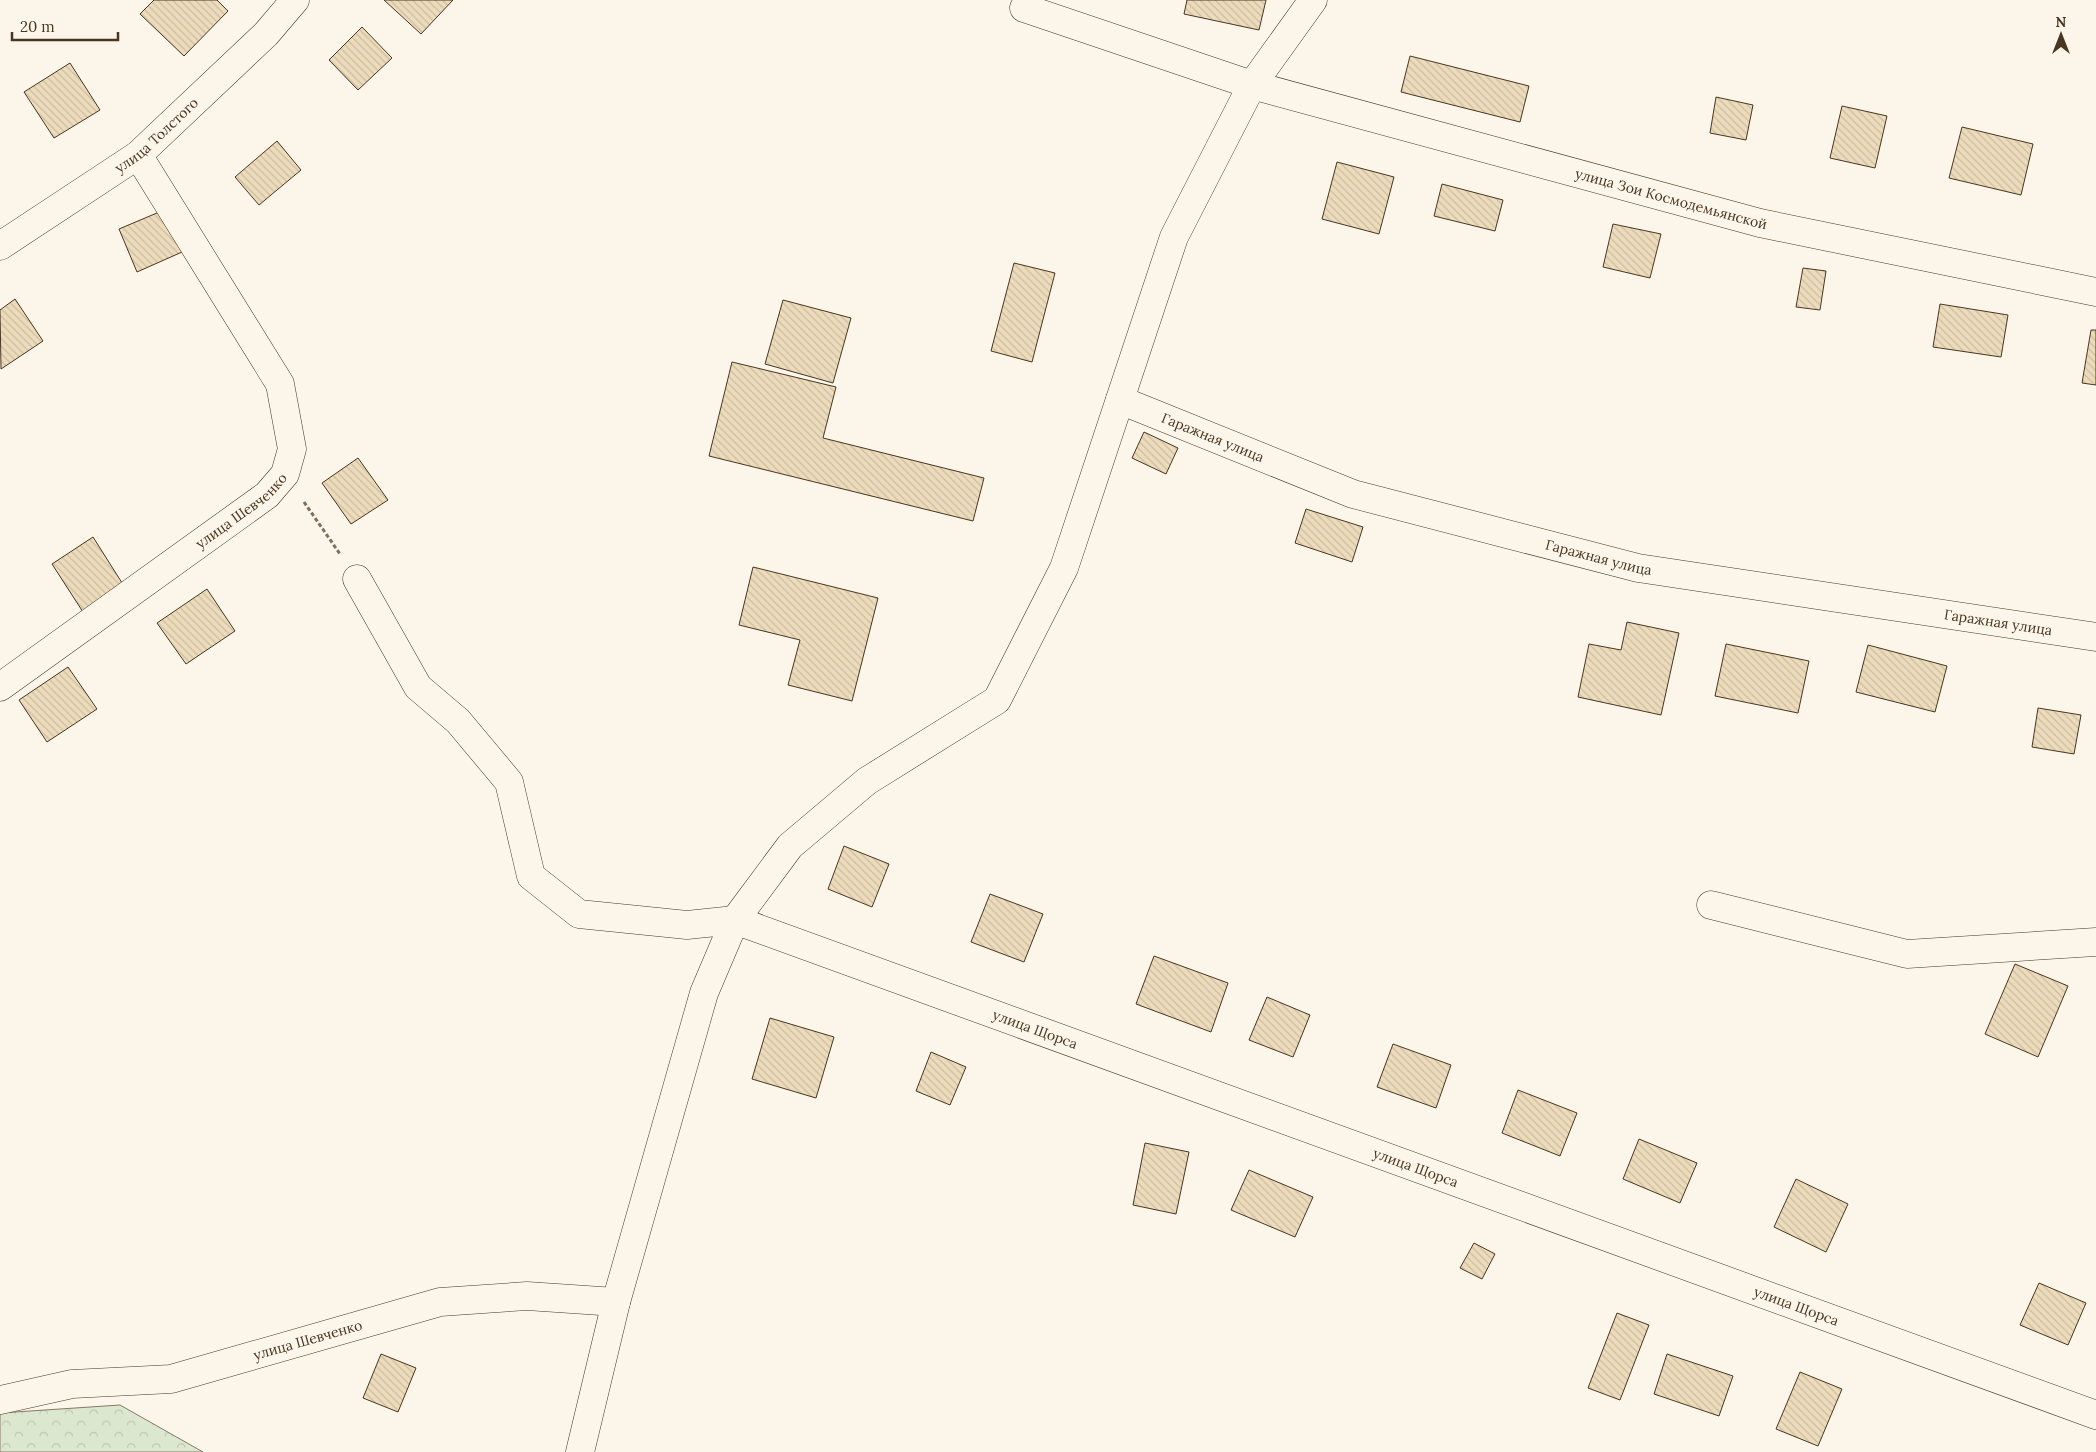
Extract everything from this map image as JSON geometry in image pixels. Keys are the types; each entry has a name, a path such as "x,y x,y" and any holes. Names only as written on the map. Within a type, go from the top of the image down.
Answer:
{"street":[{"name":"улица Толстого","path":"0,246 138,155 266,34 295,0"},
{"path":"580,1452 616,1302 704,993 735,920 790,846 867,781 997,700 1064,568 1174,237 1252,85 1313,0"},
{"name":"улица Зои Космодемьянской","path":"1024,8 1252,85 1760,223 2096,292"},
{"name":"улица Шевченко","path":"0,687 267,495 285,474 292,450 280,384 138,155"},
{"name":"Гаражная улица","path":"1120,400 1352,494 1638,568 2096,637"},
{"path":"358,579 418,688 458,721 510,782 531,876 579,914 687,925 735,920"},
{"path":"1711,905 1907,954 2096,942"},
{"name":"улица Щорса","path":"735,920 2096,1415"},
{"name":"улица Шевченко","path":"0,1400 72,1384 171,1379 440,1302 528,1296 616,1302"}],"path":[{"path":"285,474 358,579"}],"green space":[{"path":"120,1405 203,1452 0,1452 0,1413"}],"building":[{"path":"154,0 217,0 228,11 184,56 140,14"},
{"path":"384,0 453,0 421,34"},
{"path":"1187,0 1266,0 1259,30 1184,14"},
{"path":"362,27 392,58 358,90 329,60"},
{"path":"1410,56 1529,86 1520,122 1401,92"},
{"path":"70,63 100,110 54,138 24,92"},
{"path":"1716,97 1753,105 1746,140 1710,133"},
{"path":"1842,106 1887,116 1875,168 1830,158"},
{"path":"1962,127 2033,144 2021,195 1949,178"},
{"path":"277,141 301,170 259,205 235,177"},
{"path":"1337,162 1394,177 1379,234 1322,219"},
{"path":"1442,184 1503,200 1495,231 1434,216"},
{"path":"164,210 182,252 137,272 119,229"},
{"path":"1613,224 1661,234 1650,278 1603,267"},
{"path":"1014,263 1055,273 1032,362 991,351"},
{"path":"1803,268 1826,271 1820,310 1796,307"},
{"path":"15,299 43,341 1,369 0,310"},
{"path":"783,300 851,318 833,383 765,364"},
{"path":"1940,304 2008,315 2001,357 1933,347"},
{"path":"2091,330 2096,330 2096,385 2082,383"},
{"path":"732,362 836,387 823,438 984,478 973,521 709,456"},
{"path":"1144,432 1178,448 1166,474 1132,458"},
{"path":"358,458 388,500 351,524 322,483"},
{"path":"1306,509 1363,527 1352,562 1295,543"},
{"path":"93,537 124,586 83,612 52,564"},
{"path":"753,567 878,598 852,701 788,685 800,640 739,625"},
{"path":"207,589 235,631 186,664 157,623"},
{"path":"1627,622 1679,633 1661,715 1578,697 1589,644 1621,650"},
{"path":"1726,644 1809,661 1798,713 1715,696"},
{"path":"1868,645 1947,666 1935,712 1856,692"},
{"path":"68,667 97,709 47,742 19,700"},
{"path":"2038,708 2081,715 2074,754 2032,747"},
{"path":"844,846 889,864 872,907 828,889"},
{"path":"990,894 1043,914 1024,962 971,942"},
{"path":"1154,956 1228,983 1211,1032 1136,1004"},
{"path":"2015,964 2068,986 2038,1057 1985,1034"},
{"path":"1267,997 1310,1015 1293,1057 1249,1040"},
{"path":"770,1018 834,1037 816,1098 752,1079"},
{"path":"1393,1044 1451,1065 1436,1108 1377,1087"},
{"path":"931,1052 966,1067 950,1105 916,1091"},
{"path":"1518,1090 1577,1113 1560,1156 1502,1133"},
{"path":"1639,1139 1697,1163 1680,1203 1623,1179"},
{"path":"1145,1143 1189,1152 1176,1214 1133,1205"},
{"path":"1249,1170 1313,1197 1295,1237 1231,1210"},
{"path":"1796,1179 1848,1204 1826,1252 1774,1227"},
{"path":"1474,1243 1495,1254 1482,1279 1460,1268"},
{"path":"2039,1283 2086,1303 2068,1345 2020,1325"},
{"path":"1617,1313 1649,1325 1620,1400 1588,1388"},
{"path":"381,1354 416,1368 398,1412 363,1398"},
{"path":"1667,1354 1733,1376 1719,1416 1654,1394"},
{"path":"1800,1372 1842,1389 1818,1446 1776,1429"}]}
